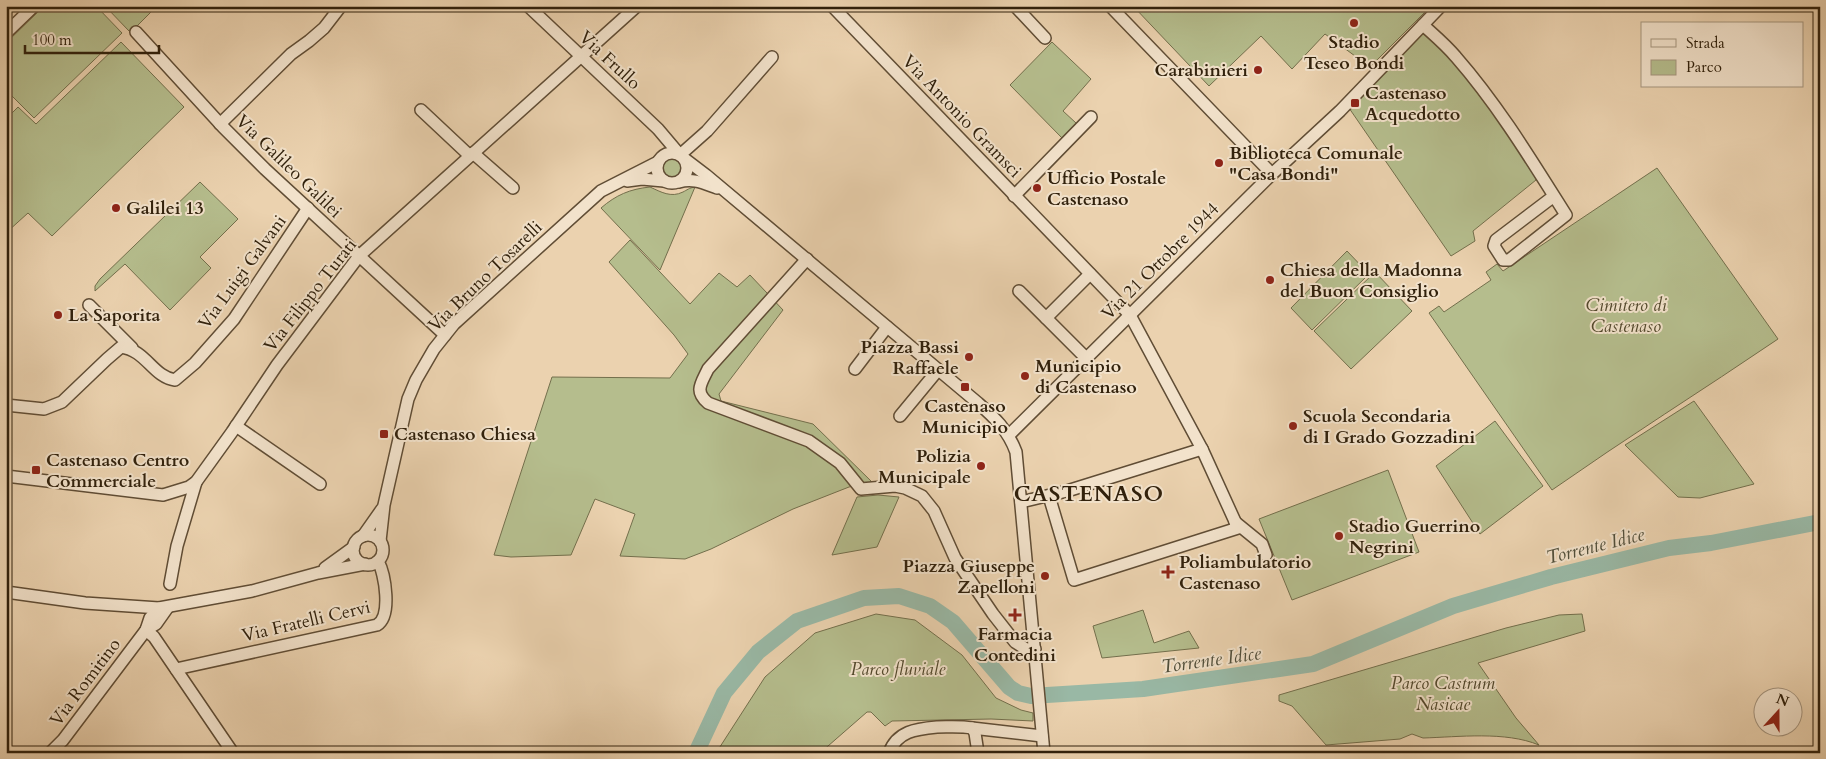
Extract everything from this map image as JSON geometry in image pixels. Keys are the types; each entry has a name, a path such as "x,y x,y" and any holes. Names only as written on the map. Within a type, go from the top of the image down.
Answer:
{"street":[{"path":"6,33 34,6"},
{"name":"Via Galileo Galilei","path":"220,124 291,54 324,28 341,6"},
{"name":"Via Frullo","path":"528,6 648,119 683,157"},
{"name":"Via Filippo Turati","path":"170,584 176,546 196,482 277,365 330,292 359,256 637,6"},
{"name":"Via Antonio Gramsci","path":"832,6 1130,315 1202,449 1237,525"},
{"path":"1015,6 1045,38"},
{"path":"1110,6 1272,174"},
{"name":"Via 21 Ottobre 1944","path":"1009,435 1272,174 1340,110 1441,6"},
{"path":"1423,25 1454,55 1476,81 1554,196 1566,215 1509,260 1503,260 1494,246 1496,240 1554,196"},
{"name":"Via Galileo Galilei","path":"136,32 220,124 265,169 445,334"},
{"path":"683,157 772,57"},
{"path":"421,110 471,155 513,188"},
{"path":"1014,196 1090,117"},
{"name":"Via Frullo","path":"648,119 659,138 660,160"},
{"path":"727,193 699,181 686,180 668,183 657,173 660,160 670,153 683,157 727,193 807,259 992,416 1009,435 1016,452 1044,753"},
{"path":"679,182 687,172 687,163 683,157"},
{"name":"Via Bruno Tosarelli","path":"380,541 384,505 412,390 424,364 445,334 601,191 660,160"},
{"name":"Via Bruno Tosarelli","path":"618,182 664,181"},
{"name":"Via Luigi Galvani","path":"132,348 165,378 175,380 195,362 234,319 308,208"},
{"path":"807,259 708,369 699,387 701,397 708,403 810,441 840,462 861,489 888,486 905,488 922,496 934,511 955,558 993,614 1015,642 1026,650 1035,644"},
{"path":"1046,318 1090,274"},
{"path":"1019,291 1086,358"},
{"path":"89,305 132,348"},
{"path":"855,369 887,327"},
{"path":"6,405 44,409 62,402 107,358 121,348 132,348"},
{"path":"900,416 938,370"},
{"path":"236,426 320,484"},
{"path":"1021,502 1049,496 1202,449"},
{"path":"6,476 163,495 189,487 196,482"},
{"path":"1049,496 1074,580 1237,525 1262,544 1266,555"},
{"name":"Via Bruno Tosarelli","path":"363,536 384,505"},
{"path":"6,592 132,608 163,608 252,591 318,573 374,563 378,561 383,551 380,541 373,536 359,538 354,547 318,573"},
{"path":"354,547 357,560 365,564"},
{"name":"Via Fratelli Cervi","path":"176,669 377,625 382,622 385,616 385,580 378,561"},
{"path":"132,608 143,616 146,630 154,637 233,753"},
{"name":"Via Romitino","path":"50,753 63,740 146,630 150,618 163,608"},
{"path":"889,753 891,746 898,739 906,732 915,729 956,726 1042,734"},
{"path":"972,728 976,733 978,753"}],"green space":[{"path":"44,6 96,6 122,33 34,118 6,90 6,65 9,63 6,60 6,43"},
{"path":"105,6 157,6 136,27 129,31"},
{"path":"1133,6 1431,6 1370,67 1325,34 1292,69 1261,36 1209,86"},
{"path":"1424,32 1449,55 1471,80 1534,173 1536,180 1473,231 1475,241 1451,256 1349,108"},
{"path":"121,42 184,107 52,236 28,213 7,232 6,119 18,107 36,124"},
{"path":"1052,42 1091,79 1063,111 1076,123 1062,138 1010,85"},
{"path":"673,157 681,160 684,168 681,176 673,179 665,176 662,168 665,160"},
{"name":"Cimitero di Castenaso","path":"1657,168 1778,339 1552,490 1429,313 1439,306 1444,312 1491,280 1486,272 1497,264 1503,271"},
{"path":"200,182 238,219 200,257 211,268 170,310 125,264 95,291 95,286 100,279"},
{"path":"650,187 666,194 679,194 695,187 660,270 601,208 624,193"},
{"path":"630,240 690,304 719,273 737,287 750,275 783,310 719,394 721,401 813,424 872,482 849,487 793,509 711,549 685,559 620,556 635,514 595,499 571,555 511,557 494,555 552,377 670,378 688,354 674,335 609,262"},
{"path":"1347,251 1369,274 1312,330 1291,308"},
{"path":"1375,272 1412,311 1351,369 1314,331"},
{"path":"1694,401 1754,484 1700,498 1678,497 1625,445"},
{"path":"1495,421 1543,486 1480,534 1436,466"},
{"name":"Stadio Guerrino Negrini","path":"1388,470 1419,552 1292,600 1259,519"},
{"path":"878,495 899,497 877,547 832,555 857,497"},
{"path":"1143,610 1154,643 1189,631 1199,648 1102,658 1093,626"},
{"name":"Parco fluviale","path":"876,614 915,620 962,655 996,698 1021,710 1033,713 1033,721 991,719 892,721 885,726 871,712 867,712 820,753 716,753 765,677 815,633"},
{"name":"Parco Castrum Nasicae","path":"1582,614 1585,631 1478,663 1516,718 1539,745 1497,736 1423,738 1412,734 1400,739 1326,745 1292,706 1279,701 1279,695 1506,628 1559,615"}],"waterway":[{"name":"Torrente Idice","path":"696,753 724,693 758,652 797,621 864,598 899,596 930,606 953,622 1009,687 1018,693 1031,696 1143,689 1313,664 1453,606 1551,577 1669,548 1711,543 1820,522"}],"place":[{"name":"Stadio Teseo Bondi","path":"1354,23"},
{"name":"Carabinieri","path":"1258,70"},
{"name":"Castenaso Acquedotto","path":"1355,103"},
{"name":"Biblioteca Comunale \"Casa Bondi\"","path":"1219,163"},
{"name":"Ufficio Postale Castenaso","path":"1037,188"},
{"name":"Galilei 13","path":"116,208"},
{"name":"Chiesa della Madonna del Buon Consiglio","path":"1270,280"},
{"name":"La Saporita","path":"58,315"},
{"name":"Piazza Bassi Raffaele","path":"969,357"},
{"name":"Municipio di Castenaso","path":"1025,376"},
{"name":"Castenaso Municipio","path":"965,387"},
{"name":"Scuola Secondaria di I Grado Gozzadini","path":"1293,426"},
{"name":"Castenaso Chiesa","path":"384,434"},
{"name":"Polizia Municipale","path":"981,466"},
{"name":"Castenaso Centro Commerciale","path":"36,470"},
{"name":"Stadio Guerrino Negrini","path":"1339,536"},
{"name":"Poliambulatorio Castenaso","path":"1168,572"},
{"name":"Piazza Giuseppe Zapelloni","path":"1045,576"},
{"name":"Farmacia Contedini","path":"1015,615"}],"district":[{"name":"CASTENASO","path":"1089,493"}]}
